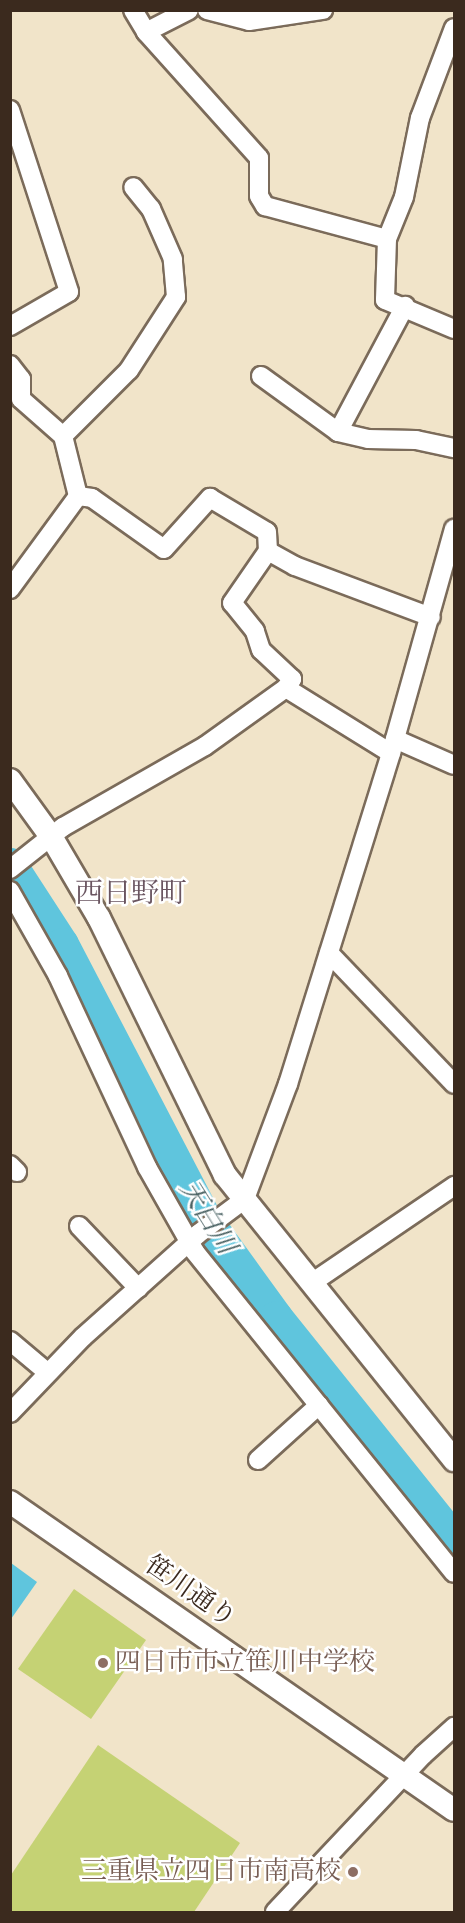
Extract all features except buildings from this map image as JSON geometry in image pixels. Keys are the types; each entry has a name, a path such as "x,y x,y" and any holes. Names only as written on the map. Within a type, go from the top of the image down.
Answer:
{"street":[{"path":"133,10 146,32 259,158 259,196 265,206 387,239"},
{"path":"146,32 189,10"},
{"path":"207,10 249,21 322,10"},
{"path":"454,28 420,118 404,197 387,239 384,300 405,306 454,329"},
{"path":"10,110 69,292 10,326"},
{"path":"63,436 129,370 176,297 172,259 151,209 133,186"},
{"path":"338,432 405,306"},
{"path":"10,365 21,379 21,399 63,436 78,496"},
{"path":"261,376 338,432 368,439 416,440 454,448"},
{"path":"10,868 48,842 63,827 205,746 286,688 292,679 261,650 255,631 232,603 268,551 267,532 210,498 164,549 92,498 78,496"},
{"path":"10,589 78,496"},
{"path":"10,1413 47,1372 138,1288 194,1238 245,1199 288,1084 393,746 454,529"},
{"path":"268,551 295,566 431,617"},
{"path":"286,688 393,746 454,765"},
{"path":"10,780 135,986 213,1156 245,1199 451,1450"},
{"path":"10,891 58,976 142,1158 194,1238 264,1341 320,1405 454,1573"},
{"path":"328,953 454,1084"},
{"path":"313,1282 454,1186"},
{"path":"79,1226 138,1288"},
{"path":"10,1341 47,1372"},
{"path":"258,1460 320,1405"},
{"name":"笹川通り","path":"10,1502 454,1810"},
{"path":"275,1912 454,1727"}],"green space":[{"path":"74,1589 146,1640 91,1719 18,1669"},
{"path":"98,1745 240,1843 194,1912 11,1912 11,1875"}],"water":[{"path":"10,1564 37,1582 11,1619"}],"waterway":[{"name":"天白川","path":"10,864 62,944 205,1219 276,1317 454,1539"}],"place":[{"name":"四日市市立笹川中学校","path":"103,1663"},
{"name":"三重県立四日市南高校","path":"353,1872"}],"district":[{"name":"西日野町","path":"131,894"}]}
